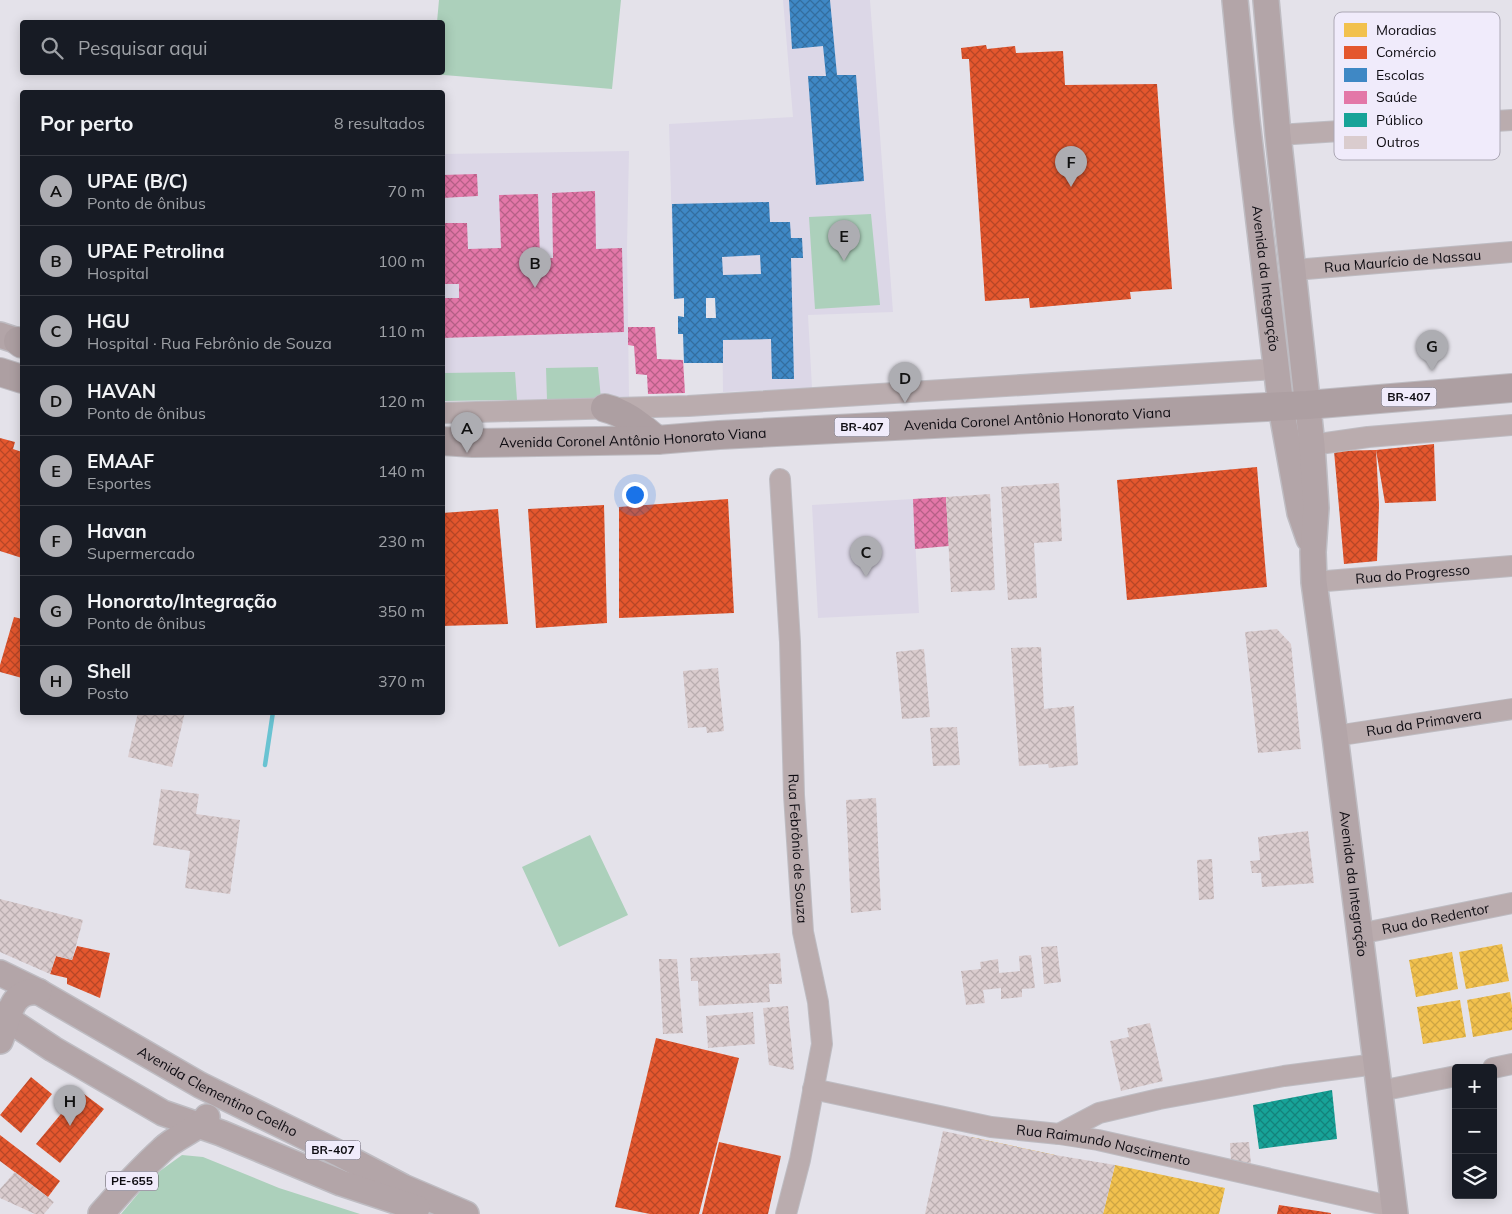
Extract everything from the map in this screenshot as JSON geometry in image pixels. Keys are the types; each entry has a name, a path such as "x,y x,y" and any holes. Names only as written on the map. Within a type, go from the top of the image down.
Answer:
{"highway":[{"name":"Avenida Coronel Antônio Honorato Viana","path":"445,441 473,443 657,440 719,435 1294,406 1512,388"},
{"path":"605,408 627,416 657,440"}],"main road":[{"name":"Avenida da Integração","path":"1235,0 1247,121 1277,369 1312,445 1316,508 1313,552 1314,582 1336,736 1394,1211"},
{"name":"Avenida da Integração","path":"1266,0 1278,135 1294,270 1294,406 1300,514 1313,552"},
{"name":"Avenida Clementino Coelho","path":"0,973 39,992 200,1085 403,1187 466,1214"},
{"path":"2,1025 19,996 25,992 39,992"},
{"name":"BR-407","path":"2,1025 53,1049 163,1113 200,1124 342,1183 435,1214"},
{"path":"200,1085 209,1099 210,1107 208,1115 200,1124"},
{"name":"PE-655","path":"101,1214 163,1148 200,1124"}],"street":[{"path":"1278,135 1334,131"},
{"name":"Rua Maurício de Nassau","path":"1294,270 1512,252"},
{"path":"445,413 646,408 1277,369"},
{"path":"1312,445 1368,437 1512,425"},
{"name":"Rua Febrônio de Souza","path":"780,479 790,642 794,795 803,932 818,1002 822,1044 800,1160 786,1214"},
{"name":"Rua do Progresso","path":"1314,582 1512,566"},
{"name":"Rua da Primavera","path":"1336,736 1512,709"},
{"name":"Rua do Redentor","path":"1359,934 1512,903"},
{"path":"1059,1134 1099,1113 1158,1099 1284,1076 1376,1064"},
{"path":"1497,1067 1512,1064"},
{"path":"1380,1091 1452,1077"},
{"name":"Rua Raimundo Nascimento","path":"813,1089 991,1127 1098,1140 1394,1211"}],"shaded area":[{"path":"783,0 870,0 893,312 808,315 812,388 723,392 722,298 674,299 669,124 793,117"},
{"path":"629,151 627,248 629,398 445,401 445,154"},
{"path":"913,499 919,613 818,618 812,505"}],"green space":[{"path":"439,0 621,0 612,89 444,75 445,20 437,20"},
{"path":"871,214 880,305 815,309 809,217"},
{"path":"598,367 601,399 547,400 546,368"},
{"path":"515,372 517,400 445,401 445,373"},
{"path":"590,835 628,915 559,947 522,867"},
{"path":"182,1155 203,1157 279,1188 360,1214 121,1214 153,1176"}],"building: Moradias":[{"path":"1502,944 1509,981 1466,989 1459,952"},
{"path":"1452,952 1458,989 1416,997 1409,960"},
{"path":"1510,992 1512,1030 1473,1037 1467,1000"},
{"path":"1460,1000 1466,1037 1423,1044 1417,1007"},
{"path":"971,1137 1055,1155 1042,1214 1027,1214 1038,1165 984,1153 970,1214 954,1214"},
{"path":"1115,1165 1225,1188 1219,1214 1103,1214"},
{"path":"990,1167 1026,1174 1017,1214 979,1214"}],"building: Comércio":[{"path":"986,45 987,49 1015,46 1016,53 1063,51 1065,85 1157,84 1172,289 1130,292 1131,299 1030,308 1029,298 985,301 969,59 962,59 961,48"},
{"path":"0,438 15,442 13,449 20,451 20,557 0,551"},
{"path":"1434,444 1436,501 1385,503 1376,450"},
{"path":"1376,450 1379,505 1377,561 1344,564 1334,451"},
{"path":"1257,467 1267,587 1127,600 1117,480"},
{"path":"728,499 734,613 619,618 619,507"},
{"path":"604,505 607,623 536,628 528,509"},
{"path":"498,509 508,624 445,626 445,513"},
{"path":"14,617 20,618 20,677 0,672 0,665"},
{"path":"77,946 110,953 100,998 67,984 67,978 50,974 56,956 72,960"},
{"path":"656,1038 739,1058 699,1214 650,1214 615,1207"},
{"path":"31,1077 52,1094 21,1133 0,1115"},
{"path":"80,1091 104,1109 60,1163 36,1144"},
{"path":"0,1135 60,1181 48,1197 0,1161"},
{"path":"719,1142 781,1156 768,1214 702,1214"},
{"path":"1279,1205 1331,1213 1331,1214 1277,1214"}],"building: Escolas":[{"path":"789,0 830,0 837,75 856,75 864,181 816,185 808,76 826,76 823,46 792,49"},
{"path":"769,202 770,222 790,222 791,238 802,238 803,258 791,258 794,379 772,379 771,339 723,340 723,363 684,363 683,334 678,334 678,316 684,317 684,298 674,299 672,204","holes":["760,255 761,274 723,275 722,257","706,298 715,298 716,318 706,318"]}],"building: Saúde":[{"path":"477,174 478,196 445,198 445,175"},
{"path":"595,191 596,249 622,248 624,332 445,338 445,298 459,298 459,284 445,284 445,223 467,223 468,249 501,248 499,195 538,194 540,259 553,258 552,193"},
{"path":"628,327 655,327 657,359 683,360 685,393 648,394 647,375 636,374 634,346 628,345"},
{"path":"946,497 949,546 915,549 913,499"}],"building: Público":[{"path":"1332,1090 1337,1139 1259,1149 1253,1105"}],"building: Outros":[{"path":"1059,483 1062,541 1034,543 1037,598 1008,600 1001,487"},
{"path":"990,494 995,590 951,592 946,497"},
{"path":"1277,629 1291,644 1301,749 1258,753 1245,632"},
{"path":"1041,647 1044,709 1074,706 1078,765 1049,768 1048,764 1019,766 1011,648"},
{"path":"924,649 930,717 902,719 896,652"},
{"path":"718,668 724,731 707,733 706,727 688,728 683,671"},
{"path":"137,715 184,715 172,767 128,757"},
{"path":"957,727 960,765 933,766 930,728"},
{"path":"161,789 199,794 196,814 240,820 230,894 185,888 190,851 153,845"},
{"path":"876,798 881,910 851,913 846,800"},
{"path":"1308,831 1314,883 1262,887 1261,873 1252,873 1250,861 1260,860 1258,837"},
{"path":"1212,859 1214,899 1199,900 1197,860"},
{"path":"0,899 83,920 72,960 56,956 50,974 0,952"},
{"path":"1057,946 1061,982 1044,984 1041,947"},
{"path":"780,953 782,984 769,984 770,1002 699,1006 698,981 691,981 690,958"},
{"path":"1031,955 1035,988 1022,989 1022,997 1001,999 1001,988 983,990 985,1003 966,1005 961,971 981,969 980,962 998,959 999,973 1020,971 1019,956"},
{"path":"659,959 677,959 683,1033 663,1034"},
{"path":"788,1006 794,1070 769,1065 763,1008"},
{"path":"753,1012 755,1044 708,1048 706,1016"},
{"path":"1150,1023 1163,1081 1121,1091 1110,1041 1129,1037 1127,1028"},
{"path":"943,1131 1055,1155 1115,1165 1103,1214 925,1214"},
{"path":"1249,1142 1251,1165 1231,1161 1230,1143"},
{"path":"15,1172 54,1202 44,1214 35,1214 0,1198 0,1189"}],"waterway":[{"path":"265,765 273,715"}],"place":[{"name":"Havan","path":"1071,187"},
{"name":"EMAAF","path":"844,261"},
{"name":"UPAE Petrolina","path":"535,288"},
{"name":"Honorato/Integração","path":"1432,371"},
{"name":"HAVAN","path":"905,403"},
{"name":"UPAE (B/C)","path":"467,453"},
{"name":"HGU","path":"866,577"},
{"name":"Shell","path":"70,1126"}]}
